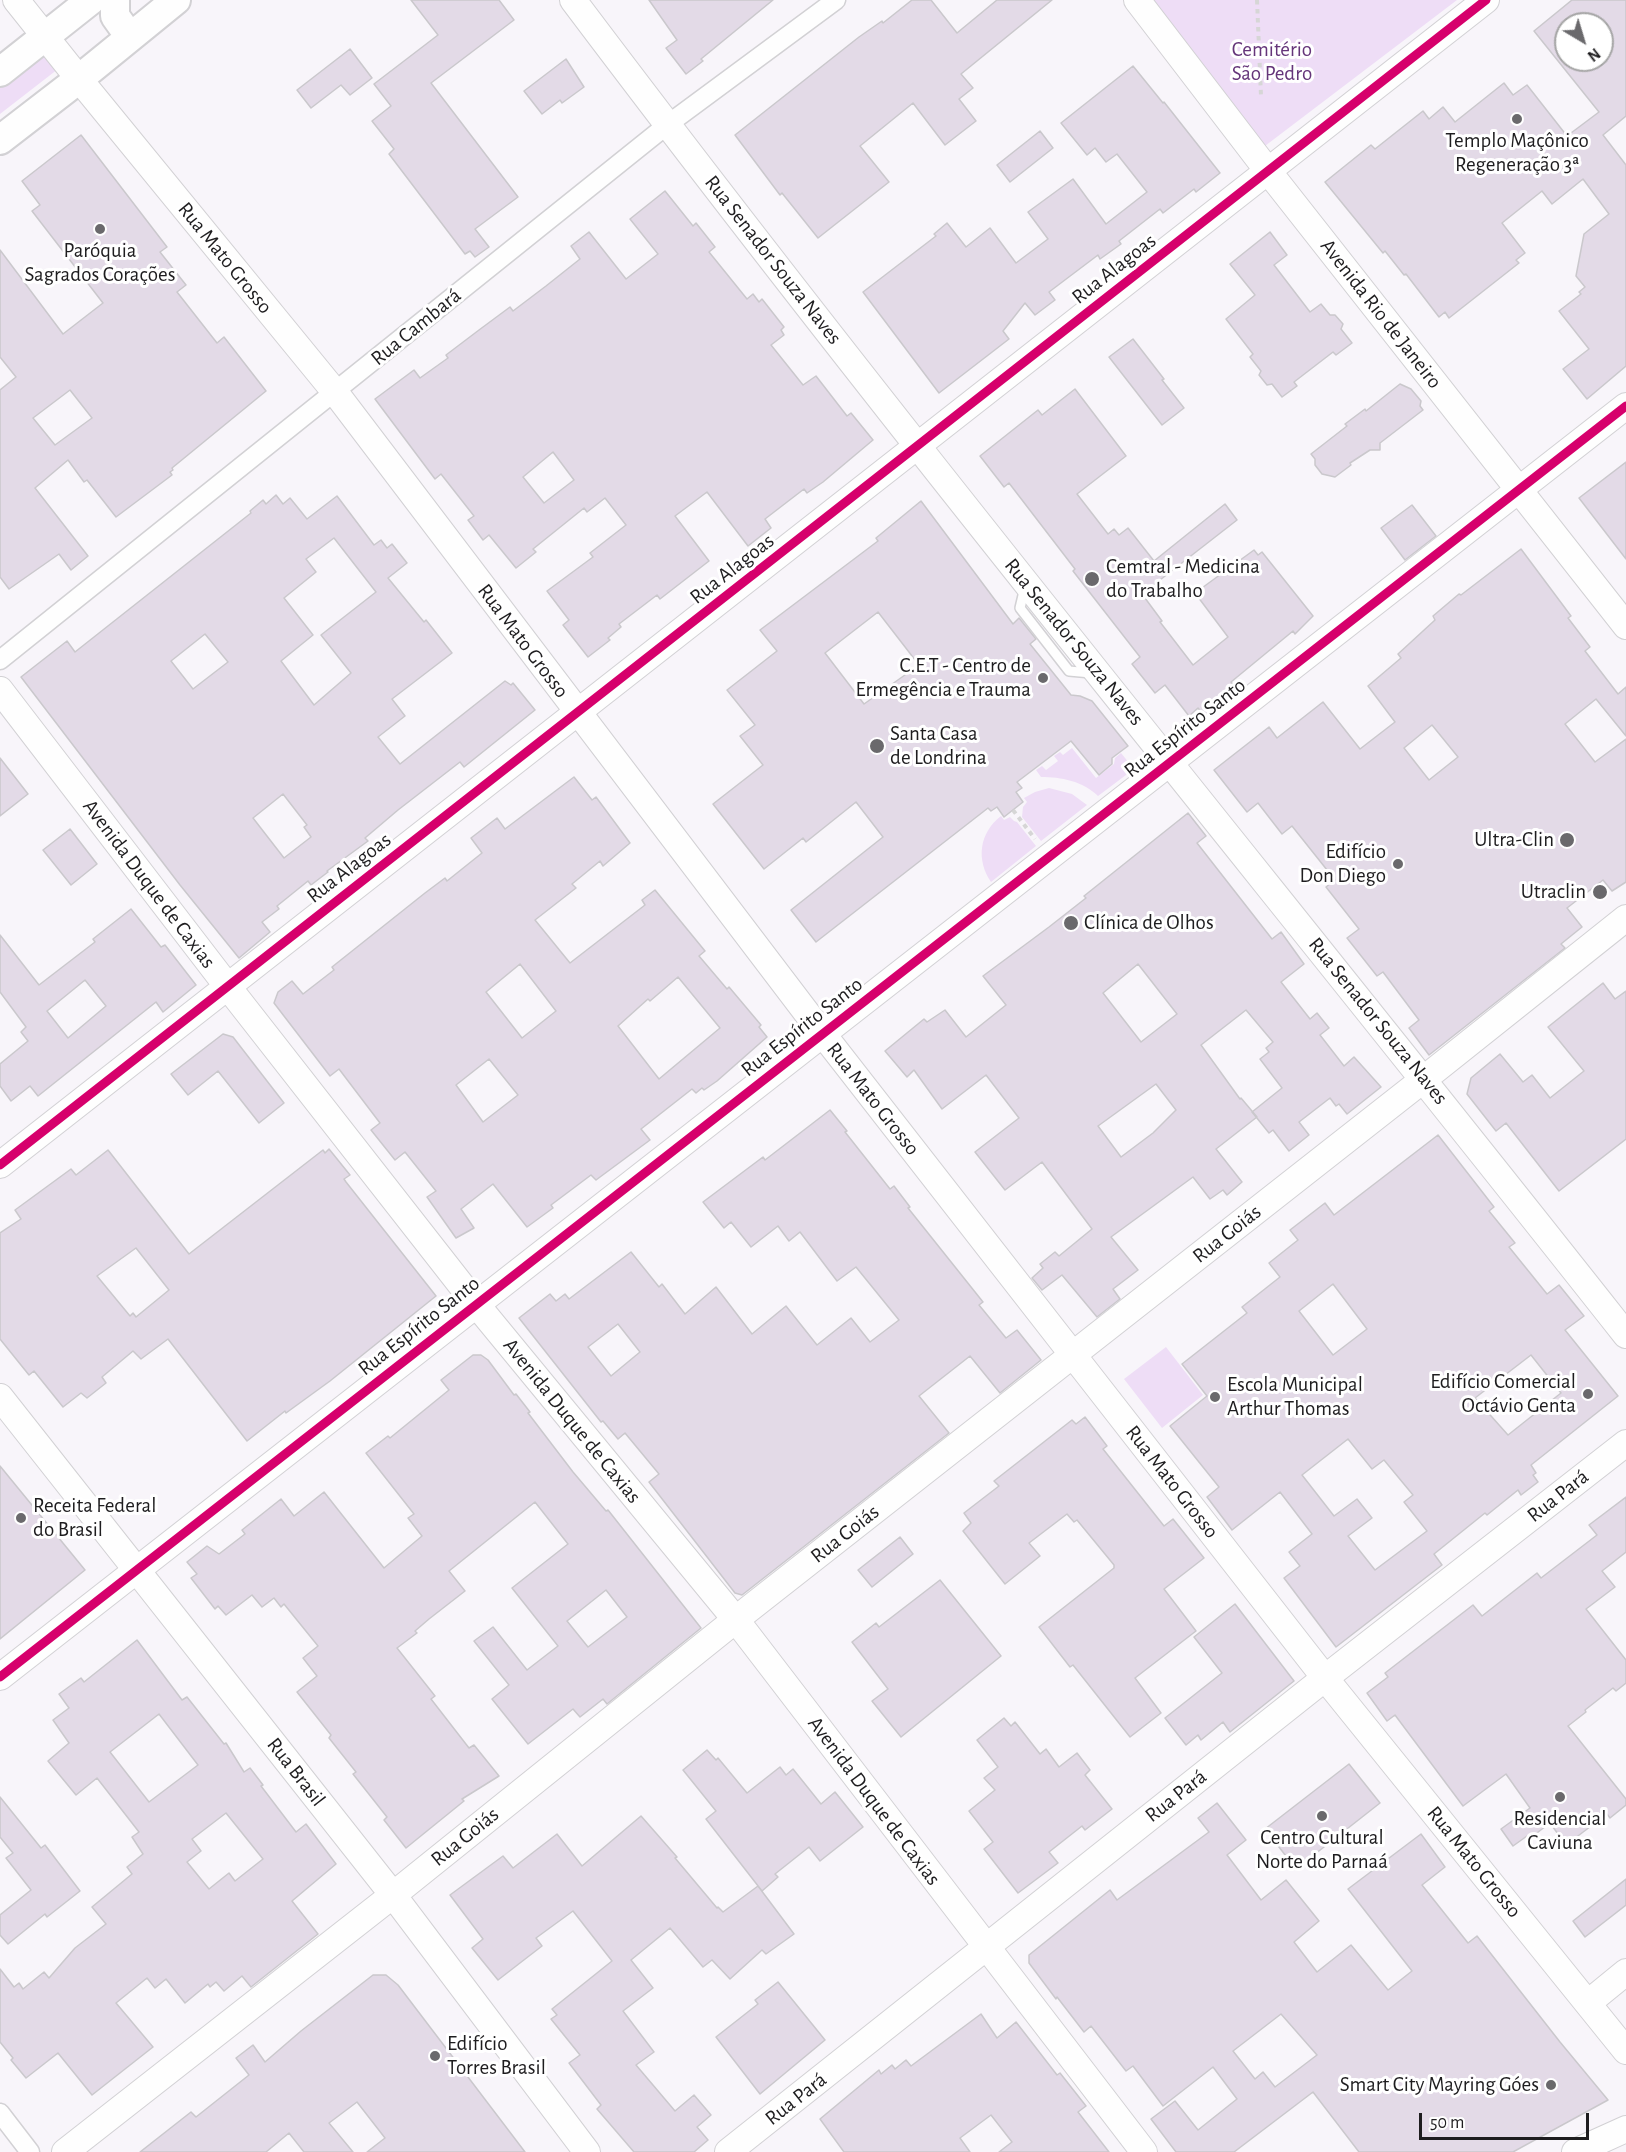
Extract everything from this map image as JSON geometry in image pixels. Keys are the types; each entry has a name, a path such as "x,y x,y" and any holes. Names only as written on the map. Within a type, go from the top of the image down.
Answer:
{"main road":[{"path":"0,72 91,0"},
{"path":"115,0 115,16 130,38"},
{"path":"0,140 79,80 176,0"}],"street":[{"name":"Rua Mato Grosso","path":"16,0 334,392 822,1033 1325,1678 1626,2051"},
{"name":"Rua Senador Souza Naves","path":"573,0 667,125 918,446 1626,1335"},
{"name":"Rua Cambará","path":"0,660 667,125 836,0"},
{"name":"Avenida Rio de Janeiro","path":"1137,0 1268,171 1626,626"},
{"name":"Rua Alagoas","path":"0,1165 1486,0"},
{"name":"Rua Espírito Santo","path":"0,1677 1626,406"},
{"name":"Avenida Duque de Caxias","path":"0,690 476,1304 736,1620 1144,2152"},
{"name":"Rua Goiás","path":"65,2152 1626,918"},
{"name":"Rua Brasil","path":"0,1397 393,1895 587,2152"},
{"name":"Rua Pará","path":"728,2152 1325,1678 1626,1443"},
{"path":"1588,2003 1626,1972"},
{"path":"0,2113 30,2152"},
{"path":"1575,2152 1626,2129"}],"path":[{"path":"1257,0 1261,96"},
{"path":"1013,810 1048,857"}],"green space":[{"name":"Cemitério São Pedro","path":"1145,0 1457,0 1261,149"},
{"path":"45,54 58,69 0,114 0,88"},
{"path":"1072,748 1096,778 1114,764 1115,758 1121,753 1134,769 1098,796 1086,787 1071,781 1041,777 1036,770 1042,766 1046,770 1058,761 1054,756 1060,752 1063,755"},
{"path":"1049,788 1072,794 1087,805 1041,841 1022,817 1023,807 1027,802 1024,798"},
{"path":"1001,816 1004,820 1010,817 1017,822 1036,846 991,882 983,865 982,847 988,830"},
{"path":"1166,1347 1203,1395 1162,1428 1124,1379"}],"building":[{"path":"411,0 499,0 514,20 431,83 518,197 475,229 489,247 475,257 470,251 465,254 389,154 394,149 372,121 391,106 374,84 438,35"},
{"path":"649,0 773,0 686,74 666,48 677,40"},
{"path":"912,0 931,0 957,33 997,0 1052,0 961,74 973,88 959,99 976,121 945,145 913,103 860,146 889,182 818,238 782,193 780,195 735,135 859,37 882,21 883,23"},
{"path":"1572,0 1626,0 1626,116 1603,135 1626,165 1626,366 1587,399 1563,369 1589,349 1559,311 1581,294 1579,292 1585,287 1576,276 1584,234 1609,214 1583,179 1552,204 1542,191 1502,223 1525,253 1516,260 1519,263 1449,318 1445,312 1439,317 1406,274 1404,275 1385,251 1383,253 1325,182 1371,145 1375,149 1423,111 1429,119 1443,107 1455,122 1504,83 1513,95 1527,85 1567,136 1599,112 1567,72 1614,72 1614,12 1557,12"},
{"path":"1554,15 1554,56 1534,31"},
{"path":"350,49 372,78 350,95 341,85 311,108 297,90"},
{"path":"566,59 584,87 562,103 560,100 542,114 524,91"},
{"path":"1133,66 1220,173 1196,192 1194,189 1163,213 1160,209 1119,241 1121,244 1100,259 1098,255 1049,292 1055,300 1035,315 1025,303 1003,331 1009,339 939,393 863,292 936,236 934,234 947,223 966,247 990,228 1016,263 1048,239 1028,212 1073,179 1106,224 1147,192 1117,154 1106,162 1095,148 1087,155 1061,123"},
{"path":"1040,131 1053,148 1010,182 997,165"},
{"path":"81,135 167,247 160,252 186,285 177,292 217,343 224,337 266,391 172,468 170,472 172,475 116,517 87,480 84,482 68,460 35,488 88,556 71,570 59,554 9,589 0,577 0,390 16,377 0,357 0,250 63,334 103,303 32,211 40,205 22,181","holes":["70,390 92,418 55,445 33,418"]},
{"path":"665,191 693,226 696,223 715,247 709,252 747,299 753,294 759,302 762,299 784,327 781,330 784,335 771,345 803,385 816,376 847,416 851,413 873,440 823,482 807,493 804,489 765,519 771,528 748,546 707,492 675,516 709,561 660,599 657,595 619,624 621,627 608,638 610,640 588,657 563,625 569,620 547,591 593,557 590,553 626,525 605,498 587,512 584,508 533,549 536,552 516,568 489,535 483,540 468,520 474,516 441,474 435,479 375,399 414,370 420,378 448,358 446,355 510,307 513,311 546,286 580,259 571,246 589,232 626,279 658,254 630,219","holes":["553,452 574,480 544,503 523,477"]},
{"path":"1270,232 1287,255 1274,265 1310,312 1321,304 1330,315 1335,315 1343,324 1341,329 1352,343 1336,355 1333,352 1294,382 1297,386 1282,397 1272,384 1267,385 1259,375 1261,371 1250,357 1253,354 1226,319 1255,295 1230,264"},
{"path":"1133,339 1184,408 1162,425 1109,357"},
{"path":"1400,384 1411,389 1421,401 1420,406 1423,410 1380,443 1380,450 1370,450 1350,463 1351,465 1335,477 1322,474 1311,454 1347,426 1345,424 1365,409 1366,411"},
{"path":"1075,389 1126,456 1077,494 1108,534 1114,529 1119,535 1128,528 1154,561 1225,504 1237,520 1142,594 1193,665 1228,637 1195,593 1254,550 1258,555 1262,552 1313,616 1295,634 1293,631 1231,682 1238,691 1205,716 1198,708 1189,716 1165,685 1155,693 1132,664 1140,657 1009,483 1004,487 980,456 1038,410 1042,415"},
{"path":"1626,462 1626,559 1579,498"},
{"path":"276,495 283,504 290,498 307,519 337,496 374,545 381,540 387,548 392,544 407,563 388,578 452,653 392,699 405,716 378,737 400,764 505,681 511,685 513,683 535,710 464,767 460,762 365,838 368,841 311,885 308,881 277,906 279,909 262,922 270,932 239,958 180,885 21,677 67,641 75,652 251,513 250,511 263,500 266,504","holes":["334,538 376,592 321,635 351,673 314,705 281,661 313,635 284,598 316,572 306,559","205,634 228,662 193,689 171,661","283,794 307,825 304,827 311,837 284,858 253,818"]},
{"path":"921,501 1013,624 1019,618 1036,639 1030,644 1071,695 1092,701 1128,746 1112,758 1112,764 1099,775 1071,741 1017,782 1022,788 1016,792 1023,802 1004,817 997,807 991,811 988,808 816,942 791,910 883,837 856,802 806,842 803,838 764,869 713,804 763,765 740,736 755,725 727,690 777,651 760,630 878,541 876,538","holes":["878,612 919,665 864,704 825,653"]},
{"path":"1412,505 1436,536 1405,560 1381,528"},
{"path":"1521,549 1571,616 1568,618 1590,647 1585,651 1618,694 1626,687 1626,736 1596,699 1565,724 1595,762 1626,739 1626,882 1612,891 1603,880 1567,908 1582,927 1561,944 1565,948 1429,1055 1409,1028 1419,1020 1383,972 1377,976 1347,938 1359,929 1326,887 1335,880 1292,826 1282,834 1258,803 1247,812 1214,770 1269,727 1277,738 1323,702 1360,749 1395,722 1368,686 1401,658 1398,654 1435,620 1433,616 1459,594 1461,595","holes":["1432,725 1458,757 1429,780 1404,748"]},
{"path":"0,758 28,794 0,816"},
{"path":"574,777 592,800 596,797 630,843 603,866 600,861 572,884 576,888 535,920 570,963 645,905 642,900 655,890 705,951 699,956 761,1025 759,1027 767,1037 717,1081 696,1093 692,1089 641,1129 650,1140 596,1180 591,1175 551,1205 553,1208 527,1227 493,1184 461,1209 474,1228 456,1238 427,1197 436,1191 405,1152 395,1160 371,1130 380,1123 339,1069 330,1076 274,1003 278,992 292,981 303,994 334,970 332,967 425,893 445,878 447,881 482,853 471,838 497,818 505,829","holes":["520,964 556,1011 522,1038 486,992","678,977 720,1028 659,1079 618,1026 648,999 650,1001","489,1059 518,1095 483,1122 456,1085"]},
{"path":"1188,813 1206,836 1197,843 1272,939 1281,932 1304,964 1281,982 1310,1019 1317,1013 1329,1028 1320,1035 1344,1066 1354,1057 1381,1087 1347,1114 1330,1098 1299,1122 1309,1135 1289,1151 1273,1130 1269,1133 1256,1117 1216,1149 1242,1182 1227,1195 1223,1190 1210,1199 1193,1177 1111,1237 1138,1270 1113,1289 1120,1299 1097,1317 1062,1275 1042,1290 1032,1278 1043,1268 1040,1264 1055,1252 1059,1256 1092,1229 1042,1162 1005,1190 975,1152 1019,1118 986,1075 942,1109 914,1070 907,1077 885,1051 924,1019 927,1022 945,1010 966,1037 1006,1005 983,976 1086,898 1084,896","holes":["1138,964 1177,1014 1141,1042 1103,993","1246,1010 1273,1042 1266,1048 1269,1052 1260,1059 1282,1088 1252,1112 1201,1045","1156,1084 1176,1110 1153,1133 1121,1157 1098,1126"]},
{"path":"70,829 97,864 71,885 43,850"},
{"path":"131,909 161,947 165,945 196,985 163,1012 156,1002 38,1096 30,1086 11,1101 0,1086 0,1064 28,1041 21,1032 26,1027 0,992 0,935 39,985 95,942 93,939","holes":["85,980 106,1006 68,1038 47,1011"]},
{"path":"1603,983 1615,999 1626,991 1626,1139 1559,1191 1506,1123 1496,1131 1467,1094 1471,1078 1500,1054 1523,1082 1532,1075 1550,1098 1584,1071 1548,1027"},
{"path":"223,1034 233,1037 284,1103 259,1123 218,1071 188,1095 171,1074"},
{"path":"830,1110 890,1189 894,1186 910,1207 908,1208 983,1302 979,1305 1006,1338 1017,1330 1041,1360 1000,1393 970,1356 919,1396 949,1433 742,1595 735,1593 649,1482 659,1474 625,1433 618,1439 603,1421 601,1422 519,1318 550,1294 556,1301 565,1294 569,1299 631,1252 659,1287 662,1284 685,1314 716,1287 752,1334 786,1306 817,1345 851,1318 870,1342 899,1320 856,1267 837,1281 800,1232 789,1241 778,1226 751,1247 731,1222 724,1228 703,1202 763,1157 765,1160","holes":["618,1324 640,1352 611,1376 588,1347"]},
{"path":"1438,1135 1494,1207 1489,1211 1515,1243 1509,1247 1547,1294 1559,1285 1584,1316 1565,1330 1618,1396 1531,1465 1536,1473 1533,1475 1538,1482 1521,1495 1518,1490 1434,1554 1442,1565 1336,1647 1284,1578 1300,1566 1289,1552 1312,1534 1280,1492 1232,1530 1207,1497 1219,1487 1170,1426 1207,1396 1182,1364 1247,1313 1242,1307 1280,1277 1269,1263 1298,1240 1290,1230 1325,1203 1334,1215","holes":["1333,1284 1367,1329 1333,1355 1299,1311","1531,1355 1561,1393 1508,1435 1475,1398","1348,1439 1372,1469 1384,1460 1413,1495 1404,1502 1427,1531 1375,1570 1348,1536 1372,1518 1357,1499 1334,1516 1302,1475"]},
{"path":"329,1149 350,1175 344,1179 346,1182 436,1296 330,1381 286,1413 285,1411 247,1441 168,1339 141,1359 133,1351 102,1377 106,1383 87,1398 81,1393 63,1407 34,1371 29,1375 0,1339 0,1233 21,1219 15,1210 71,1169 76,1175 108,1150 189,1254 323,1150 325,1153","holes":["136,1248 169,1290 136,1317 133,1313 130,1316 97,1276"]},
{"path":"473,1355 481,1355 488,1360 530,1412 528,1413 573,1472 606,1511 608,1510 701,1628 607,1704 603,1699 580,1717 573,1709 528,1744 492,1699 509,1685 474,1641 493,1627 527,1670 558,1646 512,1588 568,1544 535,1502 449,1571 465,1591 397,1648 435,1696 431,1699 469,1748 474,1745 499,1776 462,1799 464,1801 406,1848 384,1820 387,1817 353,1774 356,1772 329,1738 331,1735 297,1692 317,1676 303,1658 318,1646 284,1604 281,1607 274,1598 262,1607 252,1595 226,1615 218,1606 215,1609 191,1578 197,1574 187,1562 207,1546 219,1554 245,1534 242,1530 281,1499 294,1516 324,1492 384,1568 422,1536 408,1518 414,1514 366,1453 388,1436 390,1438 449,1390 441,1380","holes":["606,1590 627,1617 588,1647 567,1621"]},
{"path":"1085,1417 1107,1446 1103,1449 1164,1526 1173,1519 1204,1558 1164,1589 1196,1631 1135,1678 1161,1713 1130,1737 1073,1665 1070,1667 1039,1627 1114,1568 1114,1565 1077,1520 1074,1522 1067,1514 1029,1543 1040,1556 1005,1584 963,1531 971,1523 964,1513 999,1486 994,1481 1072,1420 1076,1424"},
{"name":"Receita Federal do Brasil","path":"0,1466 85,1570 0,1639"},
{"path":"1626,1497 1626,1552 1602,1571 1615,1587 1586,1609 1626,1660 1626,1683 1616,1691 1613,1688 1568,1726 1626,1799 1626,1805 1610,1818 1607,1814 1566,1845 1550,1823 1529,1839 1527,1836 1513,1846 1501,1829 1530,1808 1506,1774 1463,1806 1395,1715 1387,1721 1367,1693 1388,1677 1385,1673 1473,1605 1482,1616 1537,1573 1541,1578 1597,1535 1589,1525"},
{"path":"900,1537 913,1554 872,1587 858,1570"},
{"path":"940,1580 1001,1656 901,1737 872,1701 888,1689 852,1642 876,1623 879,1627"},
{"path":"1235,1604 1294,1681 1230,1732 1223,1722 1201,1740 1198,1735 1186,1745 1165,1718 1222,1673 1194,1637"},
{"path":"137,1640 182,1700 187,1697 224,1744 226,1743 244,1772 250,1768 296,1832 306,1824 336,1864 292,1901 318,1934 251,1987 242,1976 224,1991 216,1982 210,1987 208,1984 185,2003 166,1979 155,1988 147,1978 116,2003 153,2047 92,2095 58,2053 26,2078 0,2042 0,1969 14,1987 19,1983 23,1989 44,1972 49,1978 75,1948 106,1924 92,1907 132,1874 127,1867 143,1854 132,1837 139,1832 97,1778 76,1795 48,1761 69,1743 53,1720 69,1708 59,1694 81,1678 84,1682","holes":["159,1714 198,1765 149,1802 110,1752","226,1813 263,1859 235,1881 229,1873 209,1889 187,1862 201,1851 192,1839"]},
{"path":"1004,1718 1011,1726 1015,1722 1040,1754 1046,1749 1059,1767 1077,1753 1090,1770 1085,1775 1112,1809 1085,1830 1082,1826 1049,1852 1058,1863 1018,1893 984,1849 993,1842 969,1811 995,1790 984,1778 998,1767 977,1740"},
{"path":"707,1750 716,1760 718,1758 747,1793 780,1767 786,1775 793,1769 821,1804 835,1792 863,1827 820,1861 809,1847 775,1874 778,1877 762,1891 706,1819 716,1811 683,1770"},
{"name":"Centro Cultural Norte do Parnaá","path":"1349,1764 1380,1803 1296,1869 1265,1829"},
{"path":"0,1797 41,1848 45,1845 80,1891 47,1917 45,1914 8,1944 0,1935 0,1915 31,1890 6,1858 13,1853 0,1837"},
{"path":"1217,1803 1246,1840 1227,1855 1261,1900 1286,1880 1319,1921 1294,1942 1317,1972 1351,1945 1388,1990 1412,1971 1348,1889 1421,1834 1445,1867 1422,1885 1468,1943 1477,1936 1608,2100 1513,2152 1359,2152 1313,2092 1234,2152 1176,2152 1151,2119 1175,2101 1198,2130 1237,2099 1213,2067 1163,2106 1133,2066 1126,2071 1091,2026 1084,2032 1029,1963 1029,1955 1110,1890 1117,1900 1209,1832 1198,1818","holes":["1281,2014 1317,2055 1275,2087 1263,2072 1255,2079 1233,2051"]},
{"path":"641,1816 717,1908 723,1912 758,1886 794,1934 766,1954 762,1950 730,1979 712,1960 703,1967 670,1928 631,1960 653,1988 623,2011 654,2052 636,2065 675,2111 694,2095 711,2115 697,2127 708,2140 694,2152 634,2152 597,2109 601,2105 569,2063 580,2055 551,2019 557,2015 552,2009 612,1961 573,1911 536,1938 542,1946 498,1980 472,1948 483,1939 450,1895 503,1856 513,1868 557,1834 582,1866"},
{"path":"1626,1879 1626,1905 1585,1937 1573,1921"},
{"path":"373,1975 386,1975 398,1985 525,2152 367,2152 385,2138 357,2102 329,2123 353,2152 304,2152 289,2133 266,2152 140,2152 191,2112 196,2117 249,2075 236,2058 253,2045 265,2062"},
{"path":"778,1982 825,2040 760,2094 716,2037 758,2004 755,2000"},
{"path":"981,2014 997,2038 1016,2022 1057,2075 1060,2073 1086,2106 1078,2112 1109,2152 999,2152 1012,2142 991,2115 960,2138 970,2152 844,2152 820,2119 879,2070 881,2074 892,2065 895,2069 906,2060 911,2066"}],"cycle path":[{"path":"0,1165 1486,0"},
{"path":"0,1677 1626,406"}],"place":[{"name":"Templo Maçônico Regeneração 3ª","path":"1517,119"},
{"name":"Paróquia Sagrados Corações","path":"100,229"},
{"name":"Cemtral - Medicina do Trabalho","path":"1092,579"},
{"name":"C.E.T - Centro de Ermegência e Trauma","path":"1043,678"},
{"name":"Santa Casa de Londrina","path":"877,746"},
{"name":"Ultra-Clin","path":"1567,840"},
{"name":"Edifício Don Diego","path":"1398,864"},
{"name":"Utraclin","path":"1600,892"},
{"name":"Clínica de Olhos","path":"1071,923"},
{"name":"Edifício Comercial Octávio Genta","path":"1588,1394"},
{"name":"Escola Municipal Arthur Thomas","path":"1215,1397"},
{"name":"Receita Federal do Brasil","path":"21,1518"},
{"name":"Residencial Caviuna","path":"1560,1797"},
{"name":"Centro Cultural Norte do Parnaá","path":"1322,1816"},
{"name":"Edifício Torres Brasil","path":"435,2056"},
{"name":"Smart City Mayring Góes","path":"1551,2085"}]}
